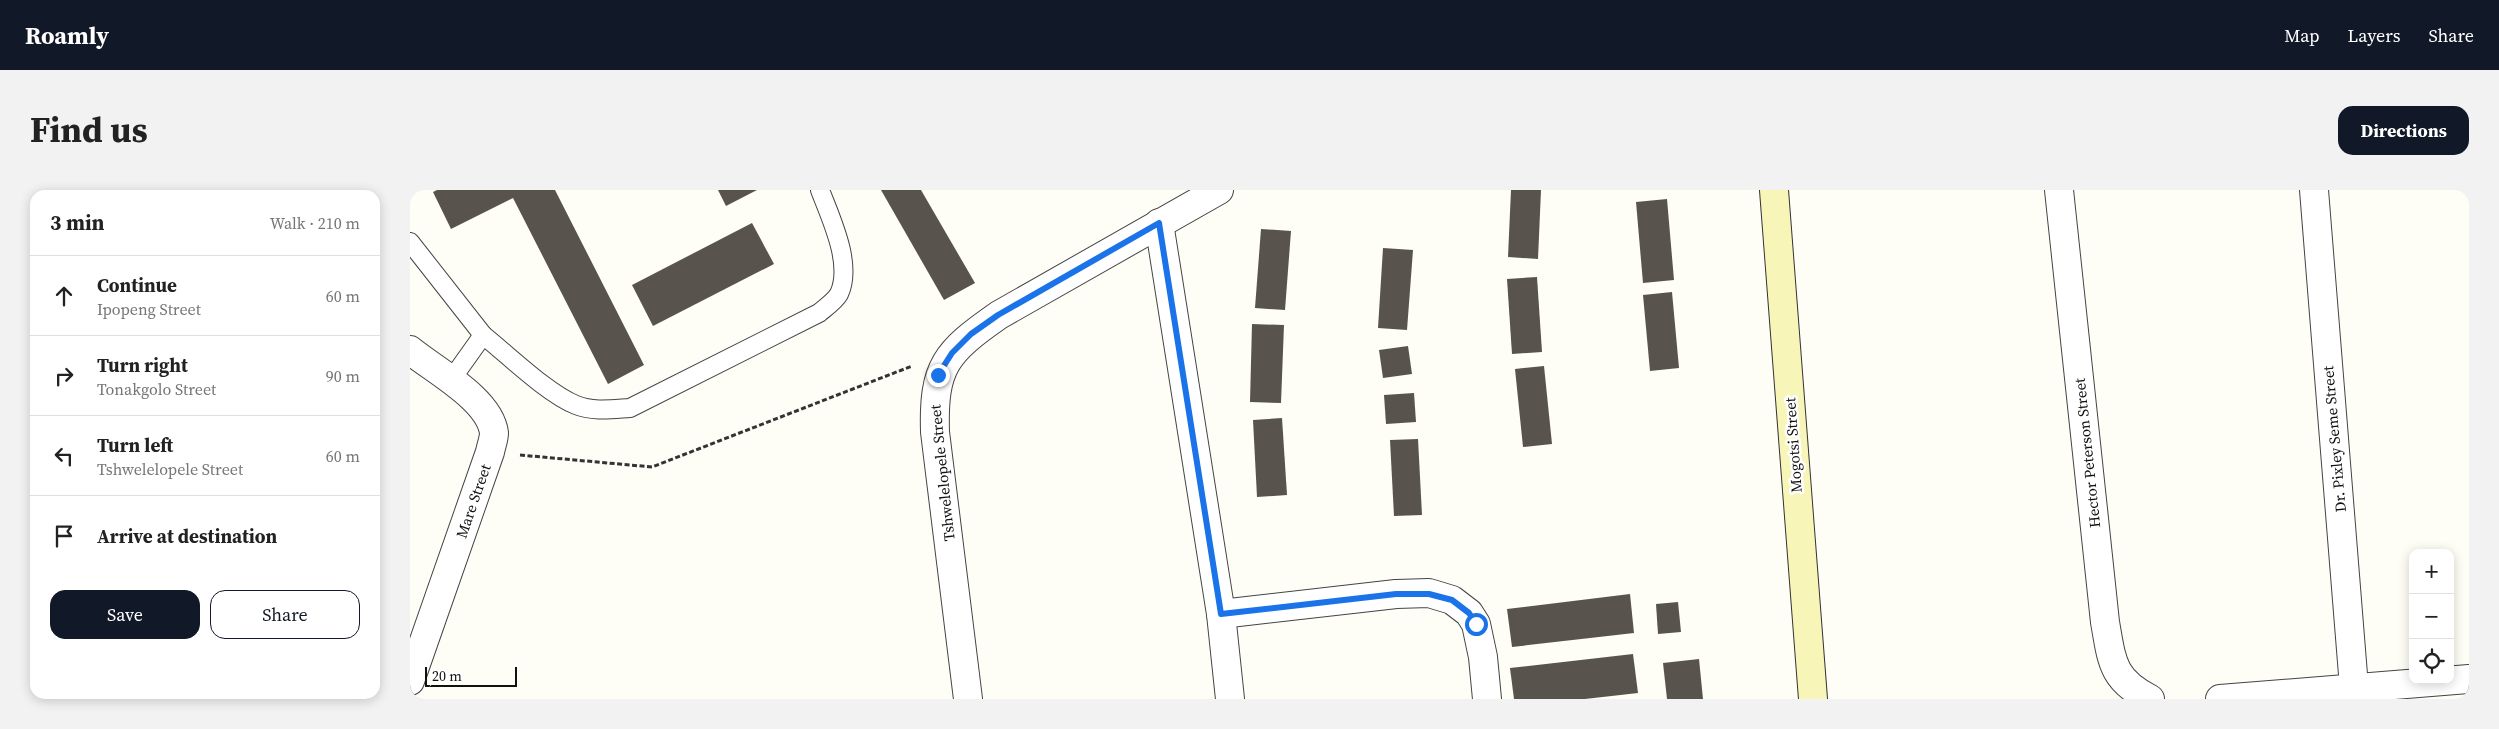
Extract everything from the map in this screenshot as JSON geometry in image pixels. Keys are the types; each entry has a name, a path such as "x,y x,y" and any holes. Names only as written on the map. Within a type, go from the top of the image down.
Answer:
{"street":[{"name":"Tshwelelopele Street","path":"968,699 936,432 934,399 938,375 952,353 971,334 998,315 1218,190"},
{"name":"Mogotsi Street","path":"1774,190 1813,699"},
{"name":"Hector Peterson Street","path":"2058,190 2110,655 2120,678 2133,690 2150,699"},
{"name":"Dr. Pixley Seme Street","path":"2314,190 2354,687"},
{"path":"1159,223 1221,614 1230,699"},
{"name":"Mare Street","path":"410,350 476,401 488,418 494,433 490,452 410,681"},
{"path":"1221,614 1396,594 1429,594 1452,600 1469,613 1476,624 1483,657 1487,699"},
{"path":"2220,699 2469,679"}],"lane":[{"path":"410,242 483,335 544,385 576,405 603,410 630,408 819,313 839,295 844,267 837,235 820,190"},
{"path":"451,380 483,335"}],"path":[{"path":"490,452 652,467 915,364"}],"building":[{"path":"437,190 555,190 644,365 608,384 513,198 451,229 433,192"},
{"path":"718,190 757,190 726,206"},
{"path":"881,190 921,190 975,283 944,300"},
{"path":"1511,190 1541,190 1538,259 1508,257"},
{"path":"1667,199 1674,280 1643,283 1636,202"},
{"path":"752,223 774,264 653,326 632,285"},
{"path":"1261,229 1291,231 1285,310 1255,308"},
{"path":"1383,248 1413,250 1407,330 1378,328"},
{"path":"1537,277 1542,352 1512,354 1507,279"},
{"path":"1672,292 1679,368 1650,371 1643,295"},
{"path":"1252,324 1284,325 1281,403 1250,402"},
{"path":"1408,346 1412,374 1383,378 1379,350"},
{"path":"1544,366 1552,444 1523,447 1515,369"},
{"path":"1414,393 1416,422 1386,424 1384,395"},
{"path":"1282,418 1287,495 1257,497 1253,420"},
{"path":"1418,439 1422,515 1394,516 1390,440"},
{"path":"1630,594 1634,633 1512,647 1507,609"},
{"path":"1678,602 1681,632 1658,634 1656,604"},
{"path":"1633,654 1638,693 1585,699 1514,699 1510,668"},
{"path":"1699,659 1703,699 1667,699 1663,663"}],"route":[{"path":"938,375 952,353 971,334 998,315 1159,223 1221,614 1396,594 1429,594 1452,600 1469,613 1476,624"}]}
